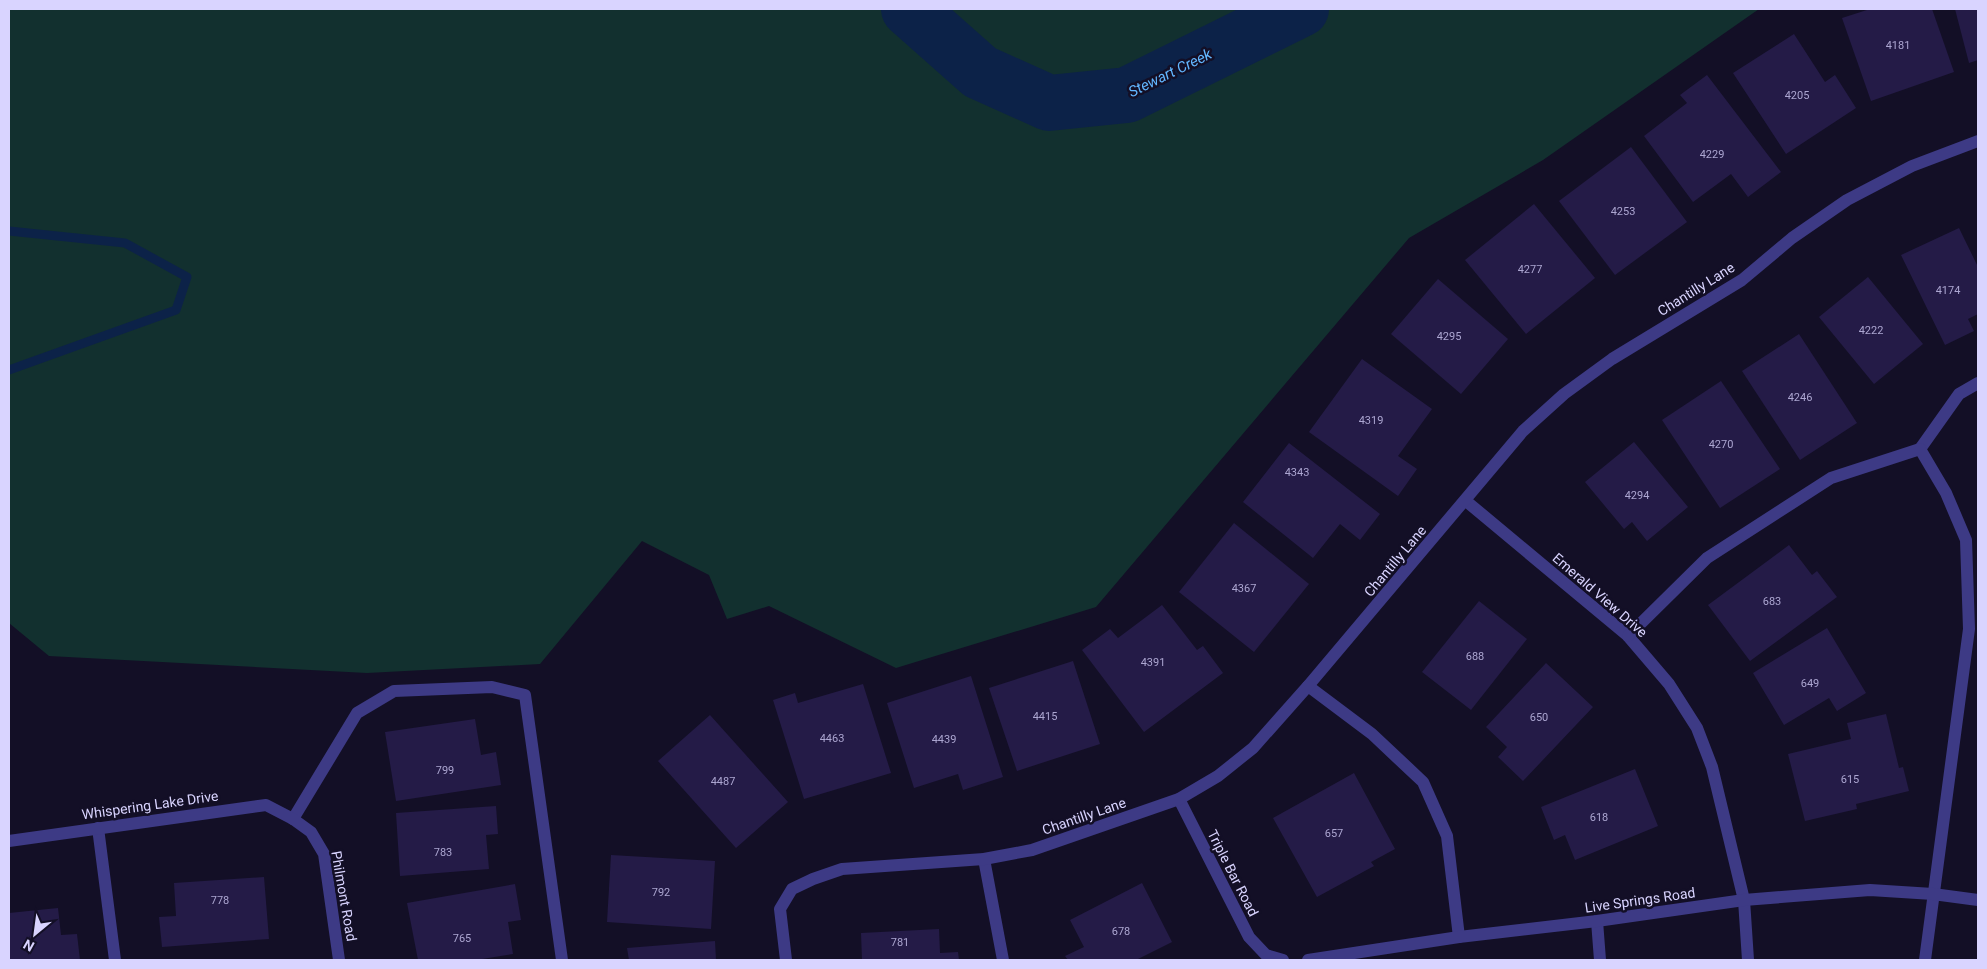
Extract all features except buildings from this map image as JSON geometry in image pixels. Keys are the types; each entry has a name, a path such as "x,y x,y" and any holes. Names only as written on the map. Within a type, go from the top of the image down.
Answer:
{"street":[{"name":"Chantilly Lane","path":"786,960 780,909 792,889 813,879 842,869 984,859 1032,850 1179,799 1218,776 1252,748 1308,686 1524,432 1564,394 1612,359 1742,280 1792,238 1846,200 1912,166 1978,141"},
{"path":"1628,636 1707,558 1822,483 1831,478 1920,449 1959,394 1978,383"},
{"path":"1920,449 1946,493 1966,540 1969,630 1933,894 1926,960"},
{"name":"Emerald View Drive","path":"1466,501 1628,636 1669,684 1697,728 1712,766 1744,900 1748,960"},
{"path":"1308,686 1372,734 1422,782 1447,836 1459,937"},
{"path":"294,819 357,713 394,691 492,687 525,695 562,960"},
{"name":"Triple Bar Road","path":"1179,799 1249,937 1266,955 1283,960"},
{"name":"Whispering Lake Drive","path":"9,842 266,805 294,819"},
{"name":"Philmont Road","path":"294,819 311,832 324,854 339,960"},
{"path":"98,828 115,960"},
{"path":"984,859 1003,960"},
{"name":"Live Springs Road","path":"1308,960 1459,937 1597,921 1744,900 1870,890 1933,894 1978,900"},
{"path":"1597,921 1600,960"}],"green space":[{"path":"9,9 1759,9 1543,160 1409,238 1096,607 896,668 769,606 727,619 709,575 642,541 540,664 367,673 49,656 9,623"}],"waterway":[{"name":"Stewart Creek","path":"909,9 980,72 1049,103 1127,95 1301,9"},
{"path":"9,231 125,243 187,277 176,310 9,370"}]}
